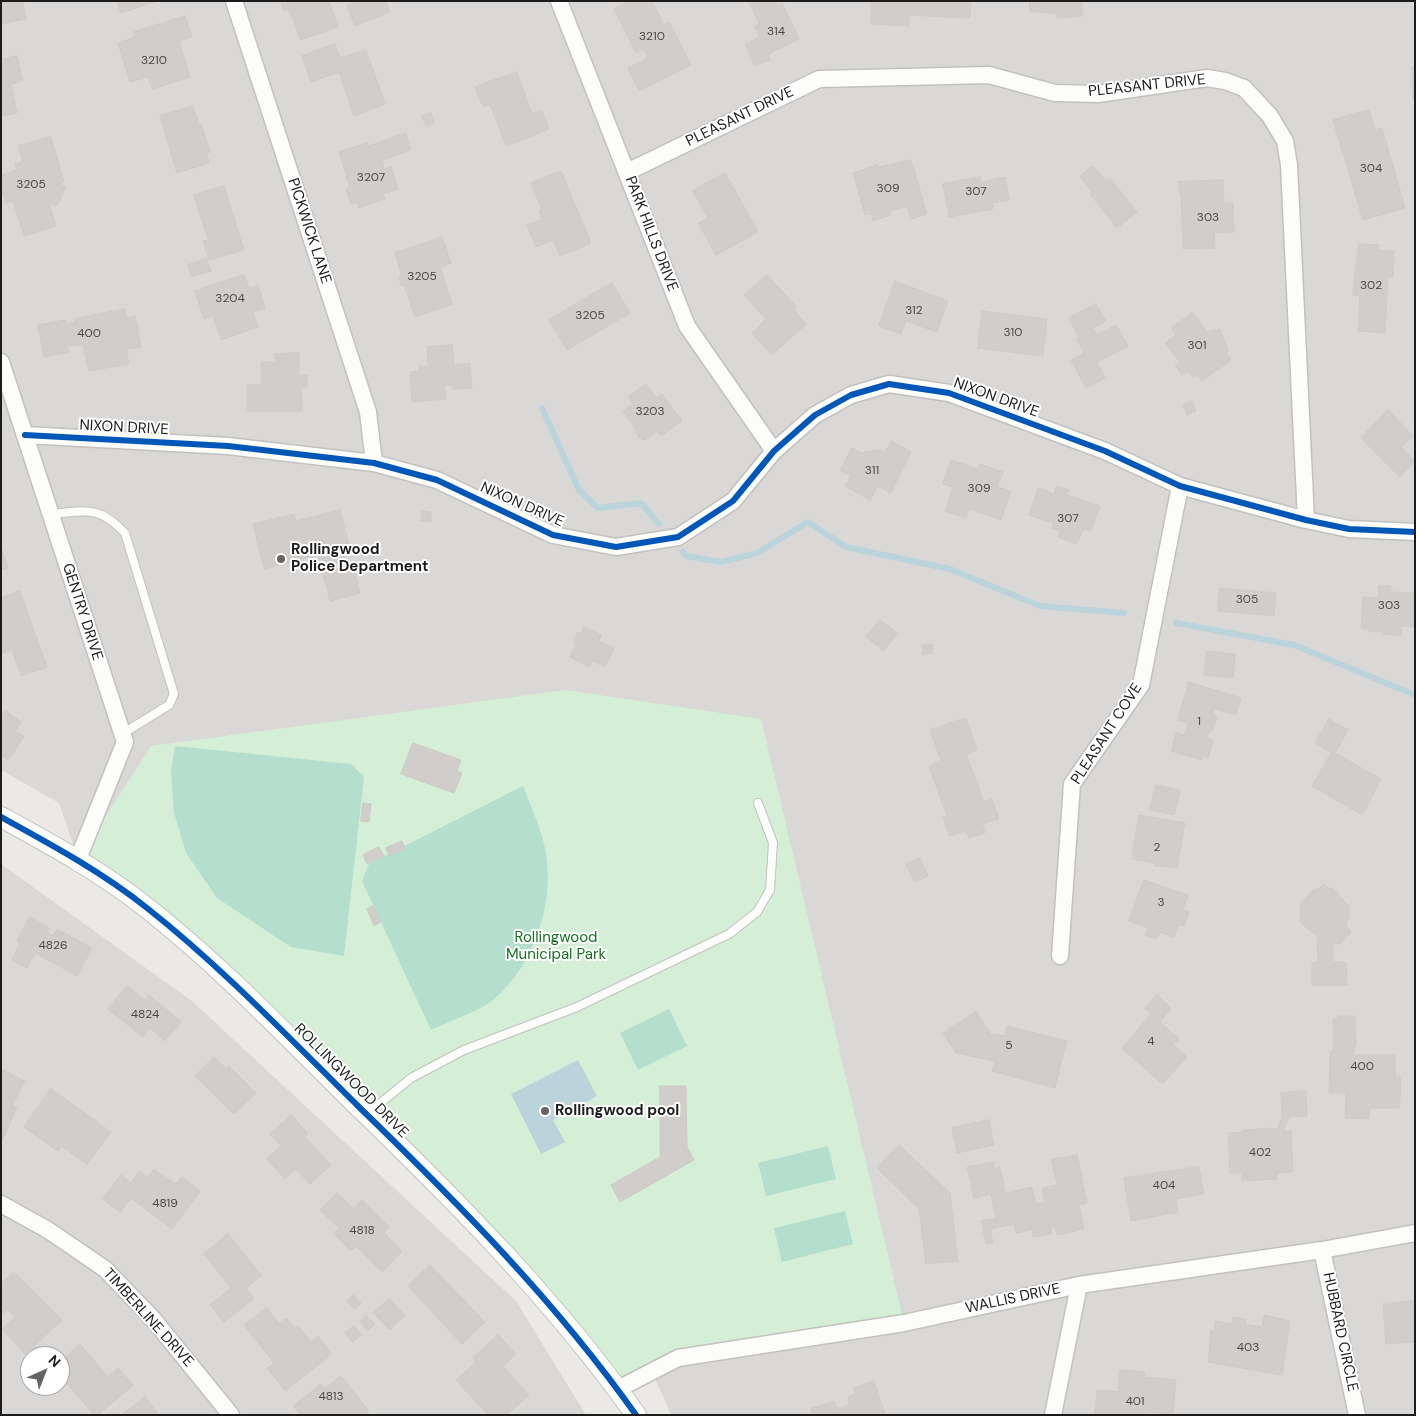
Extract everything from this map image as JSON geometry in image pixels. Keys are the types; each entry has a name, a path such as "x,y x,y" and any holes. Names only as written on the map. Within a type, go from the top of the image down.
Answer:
{"street":[{"name":"PICKWICK LANE","path":"234,1 368,412 374,463"},
{"name":"PARK HILLS DRIVE","path":"559,1 687,326 774,451"},
{"name":"PLEASANT DRIVE","path":"627,172 819,79 990,74 1055,93 1098,94 1207,78 1244,88 1270,116 1285,140 1289,165 1306,520"},
{"name":"GENTRY DRIVE","path":"1,362 125,742 78,859"},
{"name":"NIXON DRIVE","path":"25,435 228,446 374,463 436,480 553,535 616,548 678,537 733,501 774,451 815,415 851,395 889,384 949,393 1105,451 1180,486 1306,520 1350,529 1415,532"},
{"name":"PLEASANT COVE","path":"1060,956 1072,784 1141,685 1180,486"},
{"name":"ROLLINGWOOD DRIVE","path":"1,817 78,859 145,906 198,948 460,1206 545,1298 618,1389 636,1415"},
{"name":"TIMBERLINE DRIVE","path":"1,1204 48,1230 105,1269 153,1319 231,1415"},
{"name":"WALLIS DRIVE","path":"618,1389 678,1358 904,1323 1079,1285 1322,1250 1415,1233"},
{"name":"HUBBARD CIRCLE","path":"1322,1250 1357,1415"},
{"path":"1053,1415 1079,1285"}],"lane":[{"path":"51,514 91,510 112,519 125,533 174,694 169,705 122,734"},
{"path":"367,1114 411,1078 464,1050 577,1007 729,934 757,912 770,890 772,843 758,803"}],"shaded area":[{"path":"1,1 1415,1 1415,1415 671,1415 652,1371 904,1323 78,859 59,803 1,770"},
{"path":"1,864 192,1001 516,1301 586,1415 1,1415"}],"green space":[{"name":"Rollingwood Municipal Park","path":"565,690 761,719 904,1323 678,1358 618,1389 551,1305 198,948 78,859 151,746"},
{"path":"175,746 351,764 364,777 344,956 291,947 217,898 186,853 174,813 171,772"},
{"path":"523,786 542,837 547,864 548,886 540,928 521,968 493,1000 472,1012 431,1030 362,881 369,864"},
{"path":"669,1009 687,1046 638,1070 620,1033"},
{"path":"828,1146 836,1179 766,1196 758,1163"},
{"path":"845,1211 853,1244 782,1262 774,1228"}],"water":[{"name":"Rollingwood pool","path":"578,1060 597,1096 553,1120 565,1142 541,1154 511,1094"}],"building":[{"path":"1,1 23,1 26,19 1,24"},
{"path":"118,1 158,1 121,13"},
{"path":"281,1 329,1 338,27 300,40 293,19 288,10 284,11"},
{"path":"359,1 386,1 390,12 355,26 347,6"},
{"path":"631,1 652,1 664,25 669,22 691,65 639,91 628,68 648,58 644,49 636,53 614,9"},
{"path":"749,1 776,1 778,5 782,3 799,39 768,54 770,60 755,66 745,44 760,37 754,26 759,24"},
{"path":"872,1 971,1 970,18 909,15 909,26 871,24"},
{"path":"1030,1 1082,1 1082,16 1057,18 1057,14 1030,11"},
{"path":"185,16 192,37 179,41 190,77 152,89 148,77 130,82 118,43 135,37 134,32"},
{"path":"335,44 340,58 366,50 385,104 354,116 339,72 311,82 302,56"},
{"path":"17,56 23,81 11,84 17,113 1,116 1,60"},
{"path":"1412,67 1415,67 1415,98 1413,98"},
{"path":"517,72 532,114 542,110 549,129 506,146 490,104 483,107 475,87"},
{"path":"193,106 199,124 201,123 210,152 206,153 209,163 177,173 160,116"},
{"path":"1369,110 1375,130 1382,128 1405,208 1363,220 1333,120"},
{"path":"431,113 434,123 426,126 422,116"},
{"path":"406,133 411,150 382,160 384,169 391,167 398,189 383,194 385,199 359,208 357,202 351,204 346,190 350,188 339,152 367,143 368,146"},
{"path":"51,137 64,182 58,184 66,187 57,206 49,202 56,226 24,236 13,201 6,203 1,187 1,175 17,170 15,164 23,162 18,146"},
{"path":"911,160 927,214 911,219 907,206 889,211 891,215 873,221 871,213 865,215 853,173 877,165 878,167"},
{"path":"1093,166 1106,181 1110,178 1137,212 1117,228 1090,194 1092,192 1080,176"},
{"path":"561,171 591,243 560,256 553,240 536,247 527,225 542,219 539,211 542,209 531,183"},
{"path":"725,173 758,232 716,255 698,223 708,218 693,191"},
{"path":"980,177 981,182 1005,177 1009,200 992,203 993,209 949,217 943,184"},
{"path":"1223,180 1224,203 1233,203 1234,232 1214,233 1215,248 1183,249 1179,182"},
{"path":"224,186 244,250 209,260 203,241 208,240 194,195"},
{"path":"442,237 451,263 440,267 452,304 415,317 404,285 401,286 399,277 402,276 395,253"},
{"path":"1359,244 1379,245 1378,250 1394,251 1393,277 1388,277 1385,333 1358,331 1360,295 1353,295"},
{"path":"207,259 211,271 191,277 188,265"},
{"path":"244,275 249,288 258,285 265,308 253,312 258,327 221,340 213,316 204,319 195,291"},
{"path":"767,275 797,307 794,310 806,324 772,355 752,333 766,319 744,295"},
{"path":"895,281 948,301 937,332 906,321 901,334 879,326"},
{"path":"612,283 630,313 567,350 549,320"},
{"path":"1096,304 1106,321 1093,328 1097,335 1116,325 1128,346 1097,362 1105,378 1086,388 1071,360 1084,353 1077,339 1079,337 1069,318"},
{"path":"125,309 127,318 135,316 141,347 126,349 129,364 89,371 83,344 67,346 69,352 44,357 38,325 65,320 66,324 76,322 75,319"},
{"path":"982,311 1047,319 1043,356 978,348"},
{"path":"1193,312 1207,332 1220,329 1228,350 1226,353 1231,360 1202,381 1197,375 1193,378 1187,371 1182,375 1175,365 1180,362 1165,343 1176,335 1172,328"},
{"path":"452,345 454,365 470,363 472,388 453,389 453,385 444,385 446,399 412,402 410,372 419,371 419,366 428,366 427,347"},
{"path":"299,353 299,376 307,375 307,387 301,387 302,411 247,411 247,385 261,385 261,362 276,362 275,354"},
{"path":"646,384 656,397 662,394 682,421 661,436 657,431 645,440 638,437 635,428 623,411 633,404 628,397"},
{"path":"1192,401 1196,411 1187,415 1183,405"},
{"path":"1388,410 1413,436 1401,447 1415,461 1400,477 1361,438"},
{"path":"892,441 911,452 891,493 878,486 870,500 845,486 851,476 840,470 852,448 863,454 864,452 880,450 885,452"},
{"path":"951,460 978,469 980,464 1003,472 997,487 1011,491 1001,520 969,509 966,518 945,511 953,487 943,484"},
{"path":"1057,486 1069,490 1067,495 1100,506 1091,531 1083,529 1077,544 1058,537 1060,531 1052,528 1054,523 1029,515 1038,488 1054,494"},
{"name":"Rollingwood Police Department","path":"340,510 349,545 344,547 348,565 353,564 360,593 330,601 318,555 264,569 253,524 294,514 296,521"},
{"path":"422,511 431,512 431,522 421,521"},
{"path":"1,546 8,568 1,570"},
{"path":"1379,585 1391,586 1391,592 1415,593 1414,627 1402,626 1401,636 1383,634 1384,631 1369,632 1369,629 1361,629 1363,597 1378,598"},
{"path":"1220,588 1276,593 1274,616 1218,611"},
{"path":"20,591 47,667 21,676 12,650 3,653 1,648 1,598"},
{"path":"880,620 898,633 884,651 866,637"},
{"path":"584,627 601,635 599,641 614,648 605,667 592,661 589,667 570,657 576,644 573,642 578,632 581,634"},
{"path":"923,645 933,645 932,654 922,654"},
{"path":"1207,651 1235,654 1233,678 1204,675"},
{"path":"1189,682 1241,698 1236,715 1214,709 1213,714 1217,716 1213,731 1210,730 1207,738 1213,740 1208,758 1202,756 1201,760 1171,751 1176,733 1184,735 1188,723 1178,721"},
{"path":"6,711 21,722 15,731 24,737 8,760 1,756 1,718"},
{"path":"966,718 977,750 966,754 984,802 992,799 999,819 982,824 985,833 969,838 966,831 949,836 943,817 947,816 929,766 941,760 930,730"},
{"path":"1329,719 1348,730 1335,753 1381,779 1362,815 1312,786 1331,753 1315,743"},
{"path":"413,743 461,760 457,771 462,773 454,793 401,774"},
{"path":"1156,785 1180,790 1174,815 1150,810"},
{"path":"363,803 371,804 369,822 361,821"},
{"path":"1139,815 1185,823 1177,868 1155,866 1156,863 1132,859"},
{"path":"402,841 405,849 389,856 386,848"},
{"path":"379,847 384,856 367,864 363,855"},
{"path":"920,858 928,876 914,882 906,864"},
{"path":"1144,880 1188,895 1183,910 1189,912 1184,926 1179,924 1174,937 1160,932 1157,939 1145,935 1148,928 1129,921"},
{"path":"1323,884 1328,888 1332,888 1349,906 1349,919 1346,925 1351,932 1340,944 1333,944 1333,962 1346,962 1347,985 1312,985 1312,962 1318,962 1317,936 1300,922 1300,904 1314,889 1319,889"},
{"path":"373,906 381,922 374,926 367,909"},
{"path":"30,917 49,928 47,932 53,936 57,929 92,948 77,976 35,953 27,968 12,960 20,943 17,941"},
{"path":"127,986 145,1000 149,995 181,1022 165,1041 150,1028 143,1037 108,1009"},
{"path":"1157,995 1171,1008 1160,1022 1179,1039 1173,1045 1187,1057 1162,1084 1122,1048 1151,1014 1145,1008"},
{"path":"976,1012 990,1033 988,1034 1005,1036 1007,1026 1067,1041 1055,1088 992,1071 995,1061 956,1053 943,1033"},
{"path":"1338,1016 1355,1016 1356,1046 1354,1046 1354,1055 1395,1055 1395,1076 1400,1076 1401,1088 1399,1108 1370,1108 1369,1119 1345,1118 1346,1093 1329,1093 1330,1051 1333,1051 1333,1019 1338,1019"},
{"path":"214,1057 226,1069 229,1066 256,1093 234,1114 195,1076"},
{"path":"1,1069 25,1081 12,1106 17,1108 2,1140"},
{"path":"660,1086 686,1086 687,1147 694,1160 620,1202 611,1185 660,1157"},
{"path":"51,1089 111,1132 87,1164 61,1146 58,1151 24,1127"},
{"path":"1306,1091 1307,1116 1289,1117 1283,1132 1291,1131 1293,1172 1277,1173 1277,1179 1242,1181 1242,1173 1230,1173 1228,1133 1275,1128 1277,1131 1282,1116 1281,1093"},
{"path":"292,1115 308,1134 305,1137 331,1165 310,1184 296,1169 285,1179 267,1159 281,1146 270,1134"},
{"path":"989,1120 994,1145 957,1153 952,1128"},
{"path":"899,1145 950,1193 958,1261 926,1264 919,1209 877,1168"},
{"path":"1077,1155 1087,1203 1079,1205 1084,1229 1057,1235 1055,1226 1051,1227 1052,1234 1033,1237 1032,1230 1016,1233 1014,1224 990,1229 993,1243 986,1244 981,1221 996,1218 991,1194 974,1198 967,1167 993,1162 995,1169 1000,1167 1005,1193 1032,1187 1036,1204 1045,1202 1042,1188 1057,1185 1051,1160"},
{"path":"1199,1167 1204,1194 1176,1199 1178,1212 1131,1221 1124,1178"},
{"path":"154,1170 176,1184 182,1177 200,1191 172,1229 131,1198 120,1212 102,1199 121,1175 131,1183 139,1171 148,1178"},
{"path":"337,1193 354,1209 362,1200 389,1227 384,1233 402,1251 382,1272 356,1246 351,1251 334,1234 339,1228 320,1210"},
{"path":"228,1234 262,1276 246,1288 254,1298 224,1322 210,1305 231,1288 204,1254"},
{"path":"430,1265 485,1322 462,1344 408,1286"},
{"path":"14,1272 62,1320 34,1346 20,1346 20,1349 2,1329 15,1317 8,1309 1,1315 1,1284"},
{"path":"353,1295 361,1303 355,1309 347,1301"},
{"path":"389,1299 405,1315 390,1330 373,1313"},
{"path":"1415,1301 1415,1342 1386,1344 1383,1304"},
{"path":"267,1308 279,1324 286,1318 295,1328 298,1326 311,1342 318,1336 332,1354 285,1391 267,1368 274,1363 244,1325"},
{"path":"1264,1315 1290,1321 1282,1375 1208,1362 1211,1330 1214,1330 1215,1321 1232,1324 1233,1317 1246,1319 1245,1324 1262,1327"},
{"path":"366,1316 375,1324 368,1331 360,1322"},
{"path":"354,1326 362,1335 352,1342 345,1333"},
{"path":"498,1335 516,1354 503,1366 529,1395 507,1415 488,1415 456,1380 476,1362 473,1358"},
{"path":"80,1344 108,1377 118,1368 133,1385 98,1415 94,1415 70,1387 70,1353"},
{"path":"1120,1370 1145,1372 1145,1377 1176,1380 1173,1414 1148,1412 1148,1415 1095,1415 1097,1390 1118,1392"},
{"path":"341,1376 369,1411 365,1415 301,1415 293,1406 321,1384 325,1389"},
{"path":"874,1381 885,1415 812,1415 810,1409 834,1401 837,1409 850,1404 848,1397 856,1394 854,1388"},
{"path":"145,1397 159,1415 121,1415 131,1408"}],"waterway":[{"path":"542,408 579,490 598,508 641,503 659,524"},
{"path":"683,552 686,556 721,562 757,553 808,522 846,547 950,569 1040,606 1124,613"},
{"path":"1176,623 1294,645 1415,695"}],"cycle path":[{"path":"25,435 228,446 374,463 437,480 553,535 616,547 678,537 733,501 774,451 815,415 851,395 889,384 949,393 1105,451 1180,486 1306,520 1349,529 1415,532"},
{"path":"1,817 76,859 130,895 175,931 229,979 433,1180 505,1255 573,1333 636,1415"}],"place":[{"name":"Rollingwood Police Department","path":"281,559"},
{"name":"Rollingwood pool","path":"545,1111"}]}
